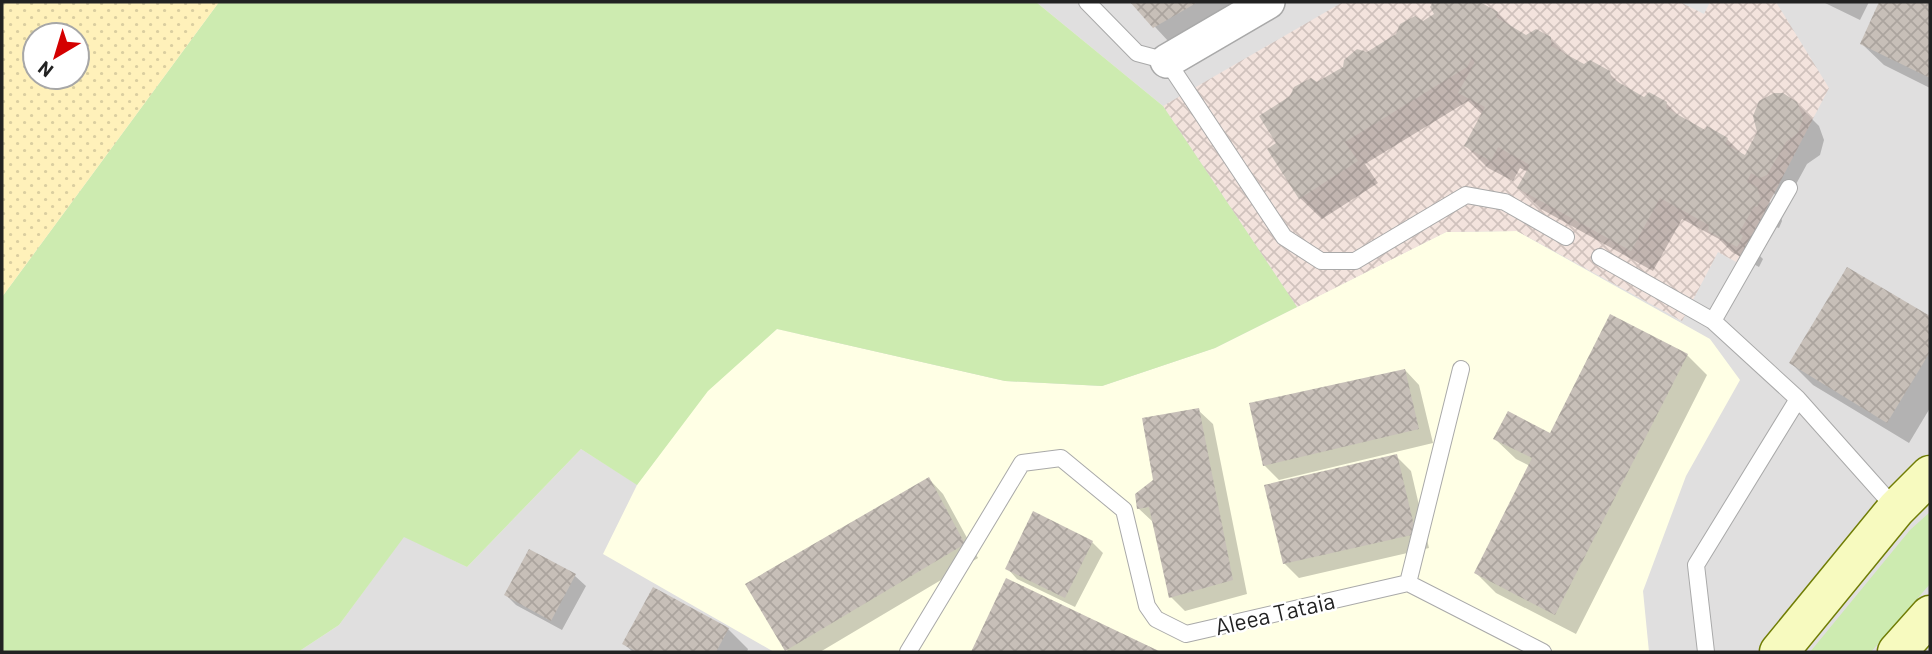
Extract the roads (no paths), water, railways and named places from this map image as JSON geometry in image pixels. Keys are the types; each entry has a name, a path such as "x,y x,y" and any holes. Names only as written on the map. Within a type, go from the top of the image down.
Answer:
{"main road":[{"path":"1779,652 1896,509 1930,475"},
{"path":"1896,652 1930,615"}],"street":[{"path":"1167,61 1268,2"}],"lane":[{"path":"1087,2 1137,53 1167,61 1283,237 1321,261 1355,261 1466,195 1505,202 1566,237"},
{"path":"1713,321 1789,188"},
{"path":"1600,257 1713,321 1798,400 1896,509"},
{"path":"1461,369 1408,583 1543,652"},
{"path":"1706,652 1696,565 1798,400"},
{"name":"Aleea Tataia","path":"908,652 1022,463 1061,458 1124,510 1147,606 1156,620 1186,634 1408,583"}]}
